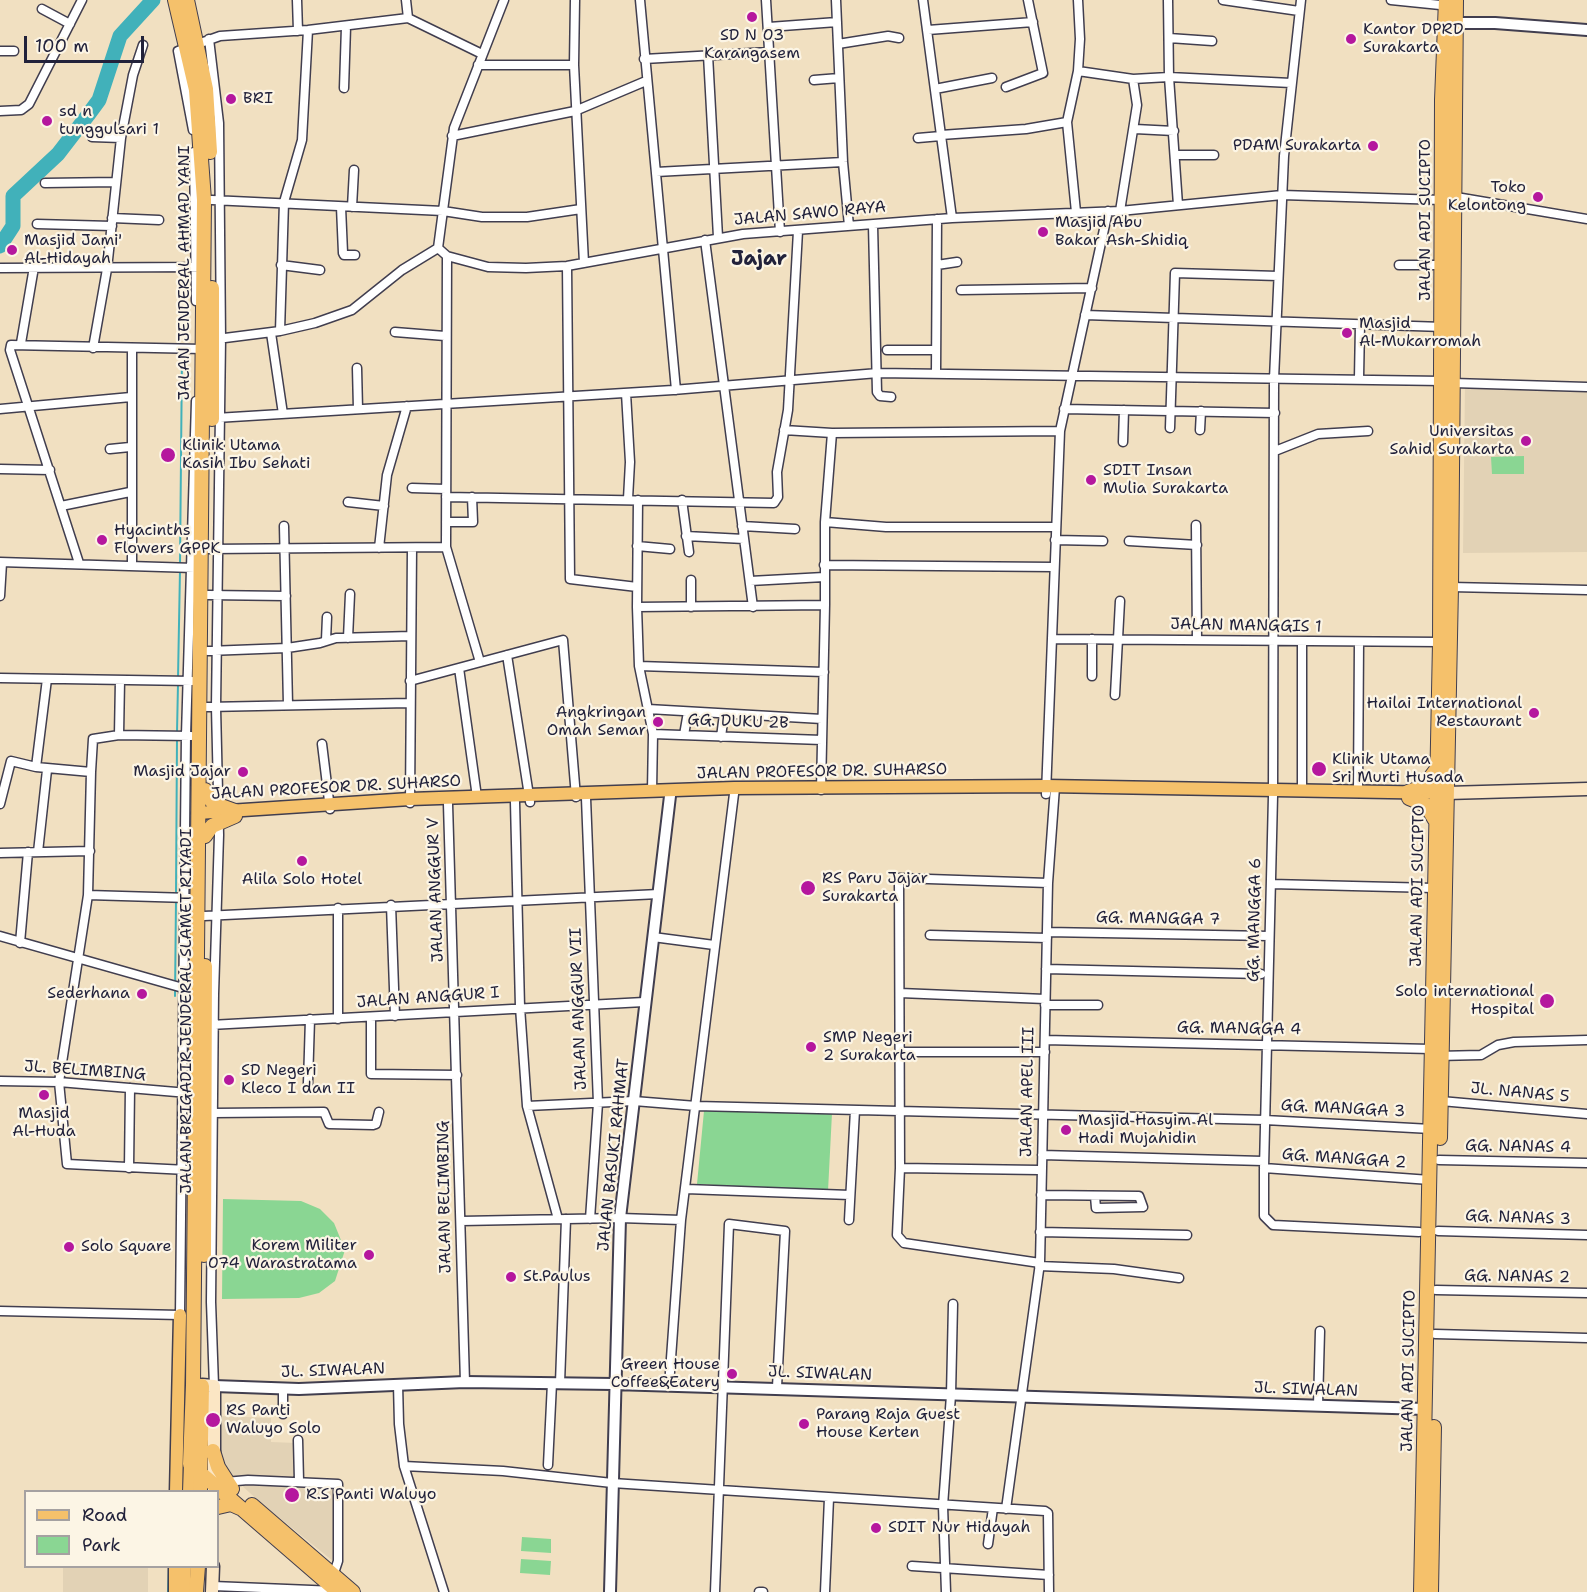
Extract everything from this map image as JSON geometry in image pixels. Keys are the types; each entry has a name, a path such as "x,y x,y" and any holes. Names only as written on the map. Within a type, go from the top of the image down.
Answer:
{"highway":[{"name":"JALAN JENDERAL AHMAD YANI","path":"175,0 198,42"},
{"name":"JALAN JENDERAL AHMAD YANI","path":"187,0 198,42 209,118 204,179 208,229"},
{"name":"JALAN ADI SUCIPTO","path":"1421,1592 1430,1180 1425,1129 1434,1054 1451,587 1448,382 1451,3"},
{"name":"JALAN JENDERAL AHMAD YANI","path":"204,179 216,200 200,266 208,312 208,413 198,452 197,488 209,549"},
{"name":"JALAN ADI SUCIPTO","path":"1431,1592 1446,1101 1434,1054 1434,888 1436,822 1445,795 1437,769 1448,382 1443,327 1449,199"},
{"name":"JALAN JENDERAL AHMAD YANI","path":"208,312 200,328 208,344 200,375 208,413 215,468 209,549"},
{"name":"JALAN BRIGADIR JENDERAL SLAMET RIYADI","path":"209,549 192,567 184,681 184,736 210,815 183,898 191,990 204,1032 210,1475"},
{"name":"JALAN BRIGADIR JENDERAL SLAMET RIYADI","path":"191,990 211,915 205,836 210,815 205,790 213,651 213,595 209,549"},
{"path":"1436,822 1432,811 1426,805 1408,795 1431,781 1437,769"},
{"path":"210,815 235,813"},
{"name":"JALAN BRIGADIR JENDERAL SLAMET RIYADI","path":"191,990 210,1010 186,1093 180,1170 178,1315 210,1475"},
{"path":"201,1490 218,1467 213,1451"},
{"path":"210,1475 247,1513"},
{"path":"210,1475 293,1548 337,1591"},
{"path":"219,1507 231,1504 247,1513 353,1592"},
{"path":"193,1568 196,1592"}],"main road":[{"path":"1445,795 1587,789"},
{"name":"JALAN PROFESOR DR. SUHARSO","path":"670,793 821,790 1051,790 1445,795"},
{"name":"JALAN PROFESOR DR. SUHARSO","path":"235,813 477,796 529,798 821,790"},
{"name":"JALAN PROFESOR DR. SUHARSO","path":"1273,794 1302,791 1358,791 1408,795"},
{"name":"JALAN PROFESOR DR. SUHARSO","path":"410,802 448,804 516,802 529,798"},
{"path":"176,1490 178,1315"},
{"path":"208,1386 213,1451"},
{"path":"190,1490 210,1475"},
{"path":"175,1568 175,1592"},
{"path":"193,1568 209,1590"},
{"path":"184,1592 193,1568"},
{"path":"209,1590 213,1568"}],"street":[{"path":"0,111 26,108 82,0"},
{"path":"297,0 298,31"},
{"path":"406,0 408,18"},
{"path":"80,563 10,350 11,345 21,343 93,348 182,349 315,323 352,310 409,265 438,248 452,136 504,0"},
{"path":"575,0 573,65 584,263"},
{"path":"640,0 661,250 676,390"},
{"path":"766,0 780,232"},
{"path":"836,0 843,162 849,225"},
{"path":"923,0 952,218"},
{"path":"1006,87 1043,73 1028,0"},
{"path":"1076,212 1067,122 1078,71 1078,0"},
{"path":"1168,0 1169,77 1178,206"},
{"path":"1223,0 1299,11"},
{"name":"GG. MANGGA 6","path":"1301,0 1291,83 1282,195 1274,379 1273,794 1264,1216 1273,1226 1419,1232"},
{"path":"1391,0 1451,3"},
{"path":"42,9 70,24"},
{"path":"204,179 178,54 179,49 226,35 346,27 408,18 482,54"},
{"path":"769,27 837,22"},
{"path":"928,30 1033,22"},
{"path":"1450,23 1495,23 1587,30"},
{"path":"344,88 346,27"},
{"path":"283,414 275,332 284,202 302,140 308,30"},
{"path":"838,44 888,36 899,38"},
{"path":"1169,38 1212,42"},
{"path":"93,348 107,269 122,138 133,75 143,45"},
{"path":"0,51 14,51"},
{"path":"644,59 770,52"},
{"path":"708,55 718,237"},
{"path":"478,65 573,65"},
{"path":"1078,71 1133,79 1169,77 1291,83"},
{"path":"814,80 839,78"},
{"path":"935,88 992,78"},
{"path":"1120,211 1135,129 1137,98 1133,79"},
{"path":"452,136 575,111 646,81"},
{"path":"918,138 1067,122"},
{"path":"1135,129 1174,131"},
{"path":"92,137 122,138"},
{"path":"1175,155 1214,155"},
{"path":"656,172 776,163 843,162"},
{"path":"352,207 354,170"},
{"path":"45,183 116,182"},
{"name":"JALAN SAWO RAYA","path":"438,248 447,256 499,268 567,266 661,250 718,237 952,218 1120,211 1282,195 1449,199 1587,219"},
{"path":"216,200 284,202 506,218 581,209"},
{"path":"341,207 343,253 344,255 355,255"},
{"name":"JALAN APEL III","path":"1006,1509 1040,1264 1051,790 1052,639 1060,431 1108,211"},
{"path":"936,372 937,219"},
{"path":"37,224 159,220"},
{"path":"873,225 878,395 891,398"},
{"path":"412,488 471,497 777,501 778,463 789,380 798,231"},
{"path":"705,240 753,607"},
{"path":"447,256 444,405 446,548 480,662"},
{"path":"937,265 957,262"},
{"path":"281,265 320,270"},
{"path":"1399,265 1435,265"},
{"path":"0,268 107,269 200,266"},
{"path":"567,266 570,579 637,587"},
{"path":"21,343 34,267"},
{"path":"1170,428 1175,273 1278,276"},
{"path":"961,290 1092,288"},
{"path":"1085,315 1173,320 1443,327"},
{"path":"1359,378 1360,325"},
{"path":"395,332 445,336"},
{"path":"132,349 130,397 132,564"},
{"path":"887,350 936,350"},
{"path":"357,368 358,409"},
{"path":"208,413 283,414 444,405 676,390 878,373 1071,374 1274,379 1359,378 1587,387"},
{"path":"626,393 637,546 639,666 653,734 652,793"},
{"path":"0,409 130,397"},
{"path":"379,548 387,475 407,406"},
{"path":"1064,409 1275,413"},
{"path":"1123,442 1124,410"},
{"path":"1200,430 1201,411"},
{"path":"784,430 832,433 1060,431"},
{"path":"1275,451 1318,434 1368,431"},
{"path":"821,790 825,522 832,433"},
{"path":"110,449 130,447"},
{"path":"0,470 50,470"},
{"path":"0,596 1,562 192,567 197,488"},
{"path":"61,506 130,492"},
{"path":"446,522 473,522 471,497"},
{"path":"682,500 689,552"},
{"path":"348,502 384,506"},
{"path":"825,522 886,527 1055,527"},
{"path":"1196,525 1197,640"},
{"path":"284,526 288,705"},
{"path":"742,526 795,529"},
{"path":"686,536 744,539"},
{"path":"1055,540 1103,541"},
{"path":"1129,541 1197,545"},
{"path":"637,546 670,549"},
{"path":"410,802 412,548"},
{"path":"209,549 446,548"},
{"path":"824,566 1054,567"},
{"path":"750,581 824,577"},
{"path":"691,580 691,607"},
{"path":"1451,587 1587,590"},
{"path":"348,638 350,594"},
{"path":"213,595 286,596"},
{"path":"1115,695 1120,601"},
{"path":"637,607 825,605"},
{"path":"326,640 327,617"},
{"path":"213,651 287,648 348,638 411,636"},
{"name":"JALAN ANGGUR VII","path":"507,655 561,639 565,643 589,896 598,1103 590,1220"},
{"name":"JALAN MANGGIS 1","path":"1052,639 1440,642"},
{"path":"1092,639 1092,676"},
{"path":"1302,642 1302,791"},
{"path":"1358,791 1359,642"},
{"path":"410,681 507,655 529,798"},
{"path":"639,666 824,672"},
{"path":"459,668 477,796"},
{"path":"0,678 184,681"},
{"path":"36,767 47,679"},
{"path":"118,735 120,680"},
{"path":"409,703 211,707 211,915 659,894"},
{"path":"648,709 822,718"},
{"path":"684,735 688,712"},
{"path":"721,736 724,714"},
{"name":"GG. DUKU 2B","path":"653,734 822,740"},
{"path":"88,895 183,898 184,736 118,735 93,739 88,895 59,1082 65,1163 180,1170"},
{"path":"322,744 330,807"},
{"path":"0,757 47,770 91,772"},
{"path":"0,804 11,761"},
{"path":"20,943 47,770"},
{"name":"JALAN BASUKI RAHMAT","path":"610,1592 620,1218 670,793"},
{"path":"669,1386 681,1220 734,794"},
{"path":"516,802 520,1007 527,1106 562,1219 556,1383 548,1465"},
{"name":"JALAN ANGGUR V","path":"448,804 455,1011"},
{"path":"0,853 90,851"},
{"path":"1048,883 899,878 900,1168 896,1232 900,1240 1040,1264 1114,1269 1179,1278"},
{"path":"1271,884 1434,888"},
{"path":"391,905 395,1017"},
{"path":"338,908 338,1019"},
{"name":"GG. MANGGA 7","path":"930,935 1269,936"},
{"path":"0,936 191,990"},
{"path":"654,937 714,945"},
{"path":"1046,969 1261,974"},
{"path":"900,993 1098,1005"},
{"name":"JALAN ANGGUR I","path":"204,1032 310,1019 395,1017 520,1007 644,1002"},
{"name":"JALAN BELIMBING","path":"455,1011 465,1382"},
{"path":"371,1018 371,1074 457,1074"},
{"path":"308,1083 310,1019"},
{"path":"204,1032 213,1113 208,1386"},
{"name":"GG. MANGGA 4","path":"1045,1040 1266,1045 1481,1055 1498,1045 1514,1042 1587,1040"},
{"path":"900,1052 1045,1052"},
{"name":"JL. BELIMBING","path":"0,1081 59,1082 186,1093"},
{"path":"129,1168 130,1088"},
{"name":"GG. MANGGA 3","path":"527,1106 634,1101 696,1106 1265,1120 1425,1129"},
{"name":"JL. NANAS 5","path":"1446,1101 1587,1114"},
{"path":"849,1220 855,1110"},
{"path":"213,1113 324,1112 329,1124 375,1125 379,1112"},
{"name":"GG. MANGGA 2","path":"1042,1155 1264,1165 1430,1180"},
{"name":"GG. NANAS 4","path":"1444,1160 1587,1163"},
{"path":"900,1168 1039,1170"},
{"path":"686,1189 850,1195"},
{"path":"1041,1195 1139,1196 1143,1207 1096,1208 1095,1196"},
{"path":"461,1221 620,1218 681,1220"},
{"path":"715,1592 717,1490 729,1224 785,1232 777,1388"},
{"name":"GG. NANAS 3","path":"1443,1231 1587,1234"},
{"path":"1040,1232 1187,1235"},
{"name":"GG. NANAS 2","path":"1441,1290 1587,1293"},
{"path":"946,1592 943,1506 951,1395 953,1304"},
{"path":"0,1311 178,1315"},
{"path":"1318,1405 1320,1331"},
{"path":"1440,1334 1587,1338"},
{"name":"JL. SIWALAN","path":"208,1386 283,1388 465,1382 614,1384 1425,1409"},
{"path":"398,1384 399,1424 404,1466 444,1592"},
{"path":"283,1388 283,1414"},
{"path":"298,1440 299,1481"},
{"path":"404,1466 503,1471 612,1483 1047,1511 1049,1592"},
{"path":"210,1475 338,1484 338,1561 333,1576"},
{"path":"825,1592 829,1498"},
{"path":"988,1544 993,1508"},
{"path":"912,1566 1049,1575"},
{"path":"209,1590 337,1591"}],"shaded area":[{"name":"Universitas Sahid Surakarta","path":"1465,385 1587,389 1587,552 1463,553"},
{"name":"R.S Panti Waluyo","path":"219,1416 271,1418 271,1442 296,1443 296,1483 334,1486 333,1561 261,1503 218,1464"},
{"path":"63,1568 148,1568 148,1592 63,1592"}],"green space":[{"path":"1524,456 1524,474 1492,474 1491,457"},
{"path":"704,1111 832,1113 828,1191 697,1184"},
{"path":"223,1199 301,1201 320,1209 334,1223 345,1250 335,1281 319,1293 299,1298 222,1299"},
{"path":"522,1537 551,1539 551,1553 521,1551"},
{"path":"521,1559 551,1561 550,1575 520,1573"}],"waterway":[{"path":"0,246 13,226 13,196 58,154 99,100 120,36 153,0"},
{"path":"180,564 182,354"},
{"path":"178,678 180,570"},
{"path":"177,732 178,684"},
{"path":"176,894 177,738"},
{"path":"175,996 176,900"},
{"path":"168,1592 169,1568"}],"place":[{"name":"SD N 03 Karangasem","path":"752,17"},
{"name":"Kantor DPRD Surakarta","path":"1351,39"},
{"name":"BRI","path":"231,99"},
{"name":"sd n tunggulsari 1","path":"47,121"},
{"name":"PDAM Surakarta","path":"1373,146"},
{"name":"Toko Kelontong","path":"1538,197"},
{"name":"Masjid Abu Bakar Ash-Shidiq","path":"1043,232"},
{"name":"Masjid Jami' Al-Hidayah","path":"12,250"},
{"name":"Masjid Al-Mukarromah","path":"1347,333"},
{"name":"Universitas Sahid Surakarta","path":"1526,441"},
{"name":"Klinik Utama Kasih Ibu Sehati","path":"168,455"},
{"name":"SDIT Insan Mulia Surakarta","path":"1091,480"},
{"name":"Hyacinths Flowers GPPK","path":"102,540"},
{"name":"Hailai International Restaurant","path":"1534,713"},
{"name":"Angkringan Omah Semar","path":"658,722"},
{"name":"Klinik Utama Sri Murti Husada","path":"1319,769"},
{"name":"Masjid Jajar","path":"243,772"},
{"name":"Alila Solo Hotel","path":"302,861"},
{"name":"RS Paru Jajar Surakarta","path":"808,888"},
{"name":"Sederhana","path":"142,994"},
{"name":"Solo international Hospital","path":"1547,1001"},
{"name":"SMP Negeri 2 Surakarta","path":"811,1047"},
{"name":"SD Negeri Kleco I dan II","path":"229,1080"},
{"name":"Masjid Al-Huda","path":"44,1095"},
{"name":"Masjid Hasyim Al Hadi Mujahidin","path":"1066,1130"},
{"name":"Solo Square","path":"69,1247"},
{"name":"Korem Militer 074 Warastratama","path":"369,1255"},
{"name":"St.Paulus","path":"511,1277"},
{"name":"Green House Coffee&Eatery","path":"732,1374"},
{"name":"RS Panti Waluyo Solo","path":"213,1420"},
{"name":"Parang Raja Guest House Kerten","path":"804,1424"},
{"name":"R.S Panti Waluyo","path":"292,1495"},
{"name":"SDIT Nur Hidayah","path":"876,1528"}],"district":[{"name":"Jajar","path":"759,260"}]}
